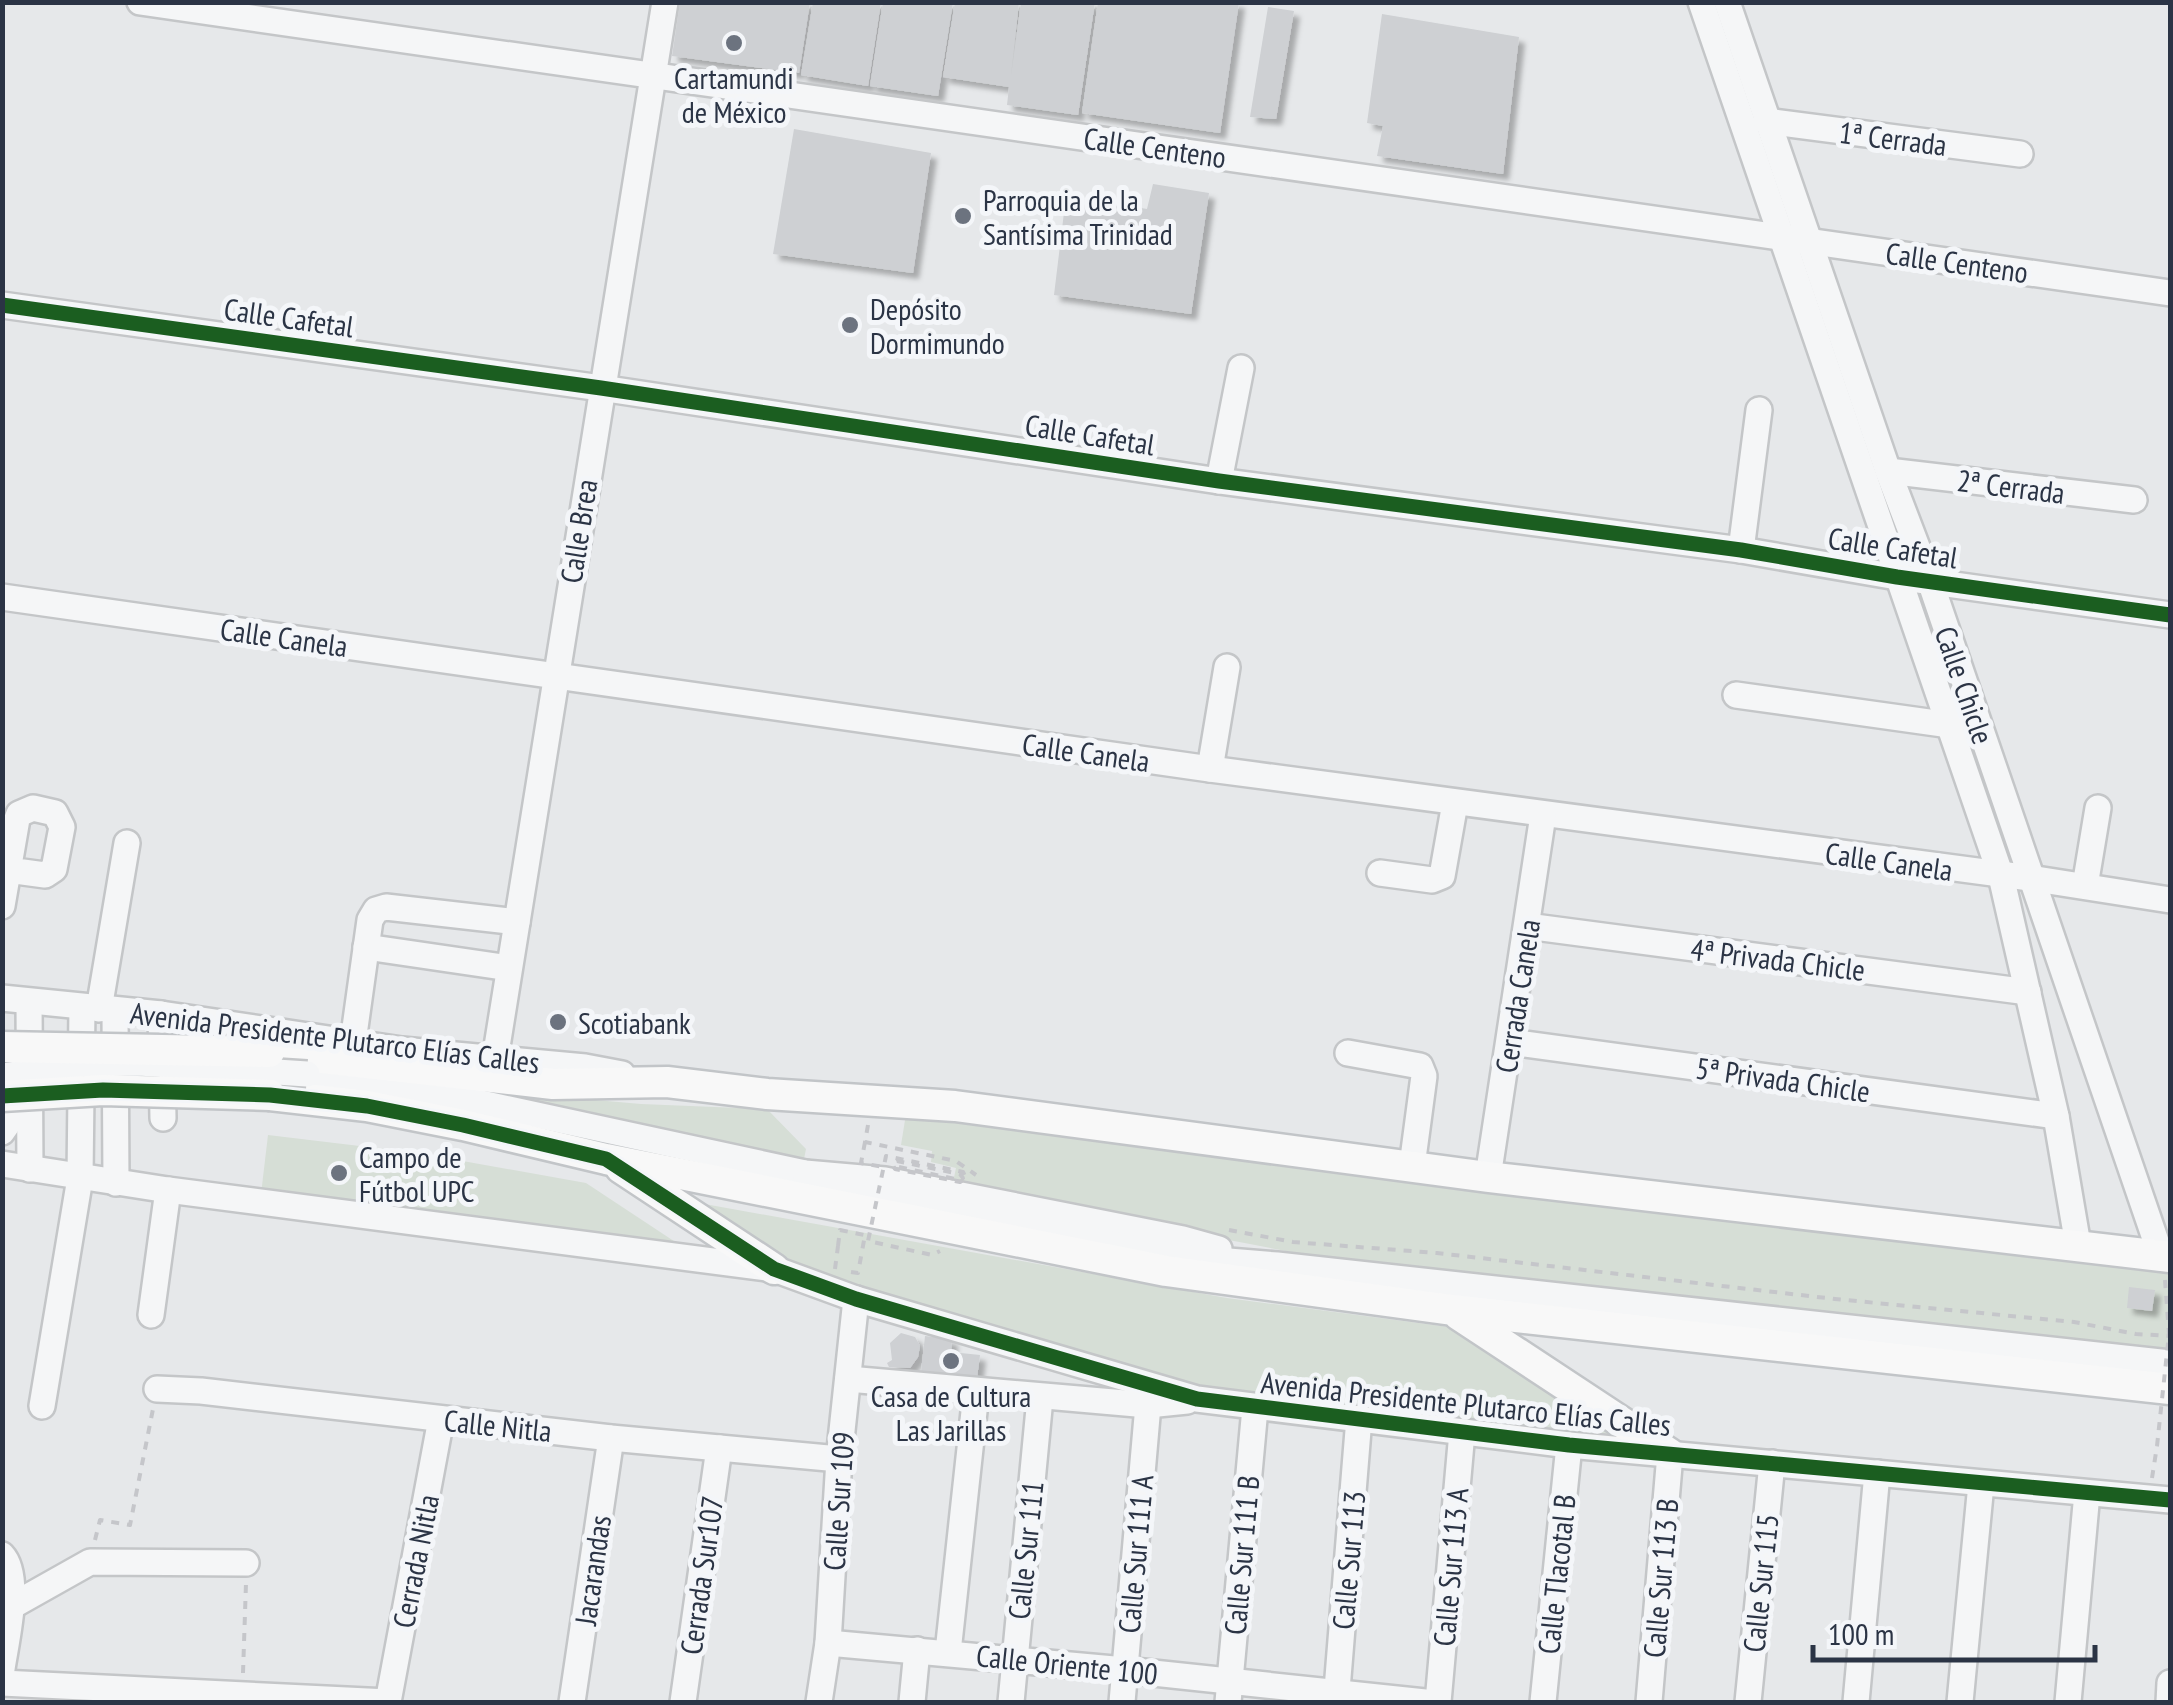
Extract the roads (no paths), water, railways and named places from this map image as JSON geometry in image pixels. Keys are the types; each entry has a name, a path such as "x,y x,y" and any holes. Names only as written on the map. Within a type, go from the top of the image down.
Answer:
{"main road":[{"name":"Avenida Presidente Plutarco Elías Calles","path":"2,1050 269,1052 552,1084 666,1082 955,1106 1488,1177 2166,1256"},
{"path":"2,1096 103,1090 270,1095 367,1106 1166,1271 1452,1310 2170,1389"},
{"path":"606,1158 774,1269"},
{"path":"1452,1310 1670,1454"}],"street":[{"name":"Calle Centeno","path":"140,2 302,13 654,75 2170,293"},
{"name":"Calle Brea","path":"494,1059 665,2"},
{"name":"Calle Chicle","path":"1701,2 2001,876 2056,1116 2078,1245"},
{"name":"Calle Chicle","path":"1727,2 2030,878 2166,1256"},
{"name":"1ª Cerrada","path":"1766,121 2020,154"},
{"name":"Calle Cafetal","path":"2,304 601,388 1219,482 1742,550 1898,577 2170,615"},
{"path":"1219,482 1240,368"},
{"path":"1742,550 1759,410"},
{"name":"2ª Cerrada","path":"1888,471 2134,500"},
{"name":"Calle Canela","path":"2,597 1210,770 2030,878 2170,900"},
{"path":"1210,770 1227,667"},
{"path":"1736,695 1950,725"},
{"path":"1380,873 1432,880 1442,876 1454,803"},
{"path":"2085,886 2098,808"},
{"name":"Cerrada Canela","path":"1488,1177 1544,815"},
{"path":"42,1406 80,1178 99,1009 127,843"},
{"path":"2,906 8,870"},
{"path":"353,1042 372,914 380,908 517,922"},
{"name":"4ª Privada Chicle","path":"1528,926 2028,992"},
{"path":"366,947 509,968"},
{"name":"Avenida Presidente Plutarco Elías Calles","path":"2,998 584,1067 666,1082"},
{"path":"30,1002 30,1170"},
{"path":"99,1009 116,1183"},
{"path":"161,1014 163,1118"},
{"path":"2,1034 7,1126 2,1132"},
{"name":"5ª Privada Chicle","path":"1511,1042 2056,1116"},
{"path":"2,1050 85,1064"},
{"path":"1348,1053 1420,1066 1424,1076 1412,1166"},
{"path":"2,1076 85,1064 190,1065 307,1074 444,1096 805,1173 885,1180 1183,1239 1277,1265 2170,1363"},
{"name":"Avenida Presidente Plutarco Elías Calles","path":"2,1164 116,1183 774,1269 841,1286 1197,1399 1255,1408 1569,1445 1981,1484 2087,1493 2160,1493"},
{"path":"152,1314 168,1190"},
{"name":"Calle Sur 109","path":"819,1702 828,1643 848,1379 841,1286"},
{"name":"Avenida Presidente Plutarco Elías Calles","path":"848,1379 1148,1405 1197,1399"},
{"name":"Calle Nitla","path":"157,1390 202,1391 611,1438 840,1459"},
{"path":"948,1652 976,1392"},
{"name":"Calle Sur 111","path":"1011,1702 1040,1398"},
{"name":"Calle Sur 111 A","path":"1122,1702 1148,1405"},
{"name":"Calle Sur 111 B","path":"1229,1692 1255,1408"},
{"name":"Calle Sur 113","path":"1337,1698 1359,1418"},
{"name":"Cerrada Nitla","path":"388,1702 441,1419"},
{"name":"Calle Sur 113 A","path":"1438,1702 1462,1432"},
{"name":"Jacarandas","path":"572,1702 611,1438"},
{"name":"Calle Tlacotal B","path":"1543,1702 1569,1445"},
{"name":"Cerrada Sur107","path":"683,1702 718,1448"},
{"name":"Calle Sur 113 B","path":"1649,1702 1670,1454"},
{"name":"Calle Sur 115","path":"1748,1702 1772,1463"},
{"path":"1856,1702 1877,1473"},
{"path":"1960,1702 1981,1484"},
{"path":"2068,1702 2087,1493"},
{"path":"2,1556 12,1574 2,1669"},
{"path":"10,1607 90,1562 246,1563"},
{"name":"Calle Oriente 100","path":"828,1643 1125,1670 1229,1692 1426,1702"},
{"path":"912,1702 917,1650"},
{"path":"2,1683 388,1702"},
{"path":"2168,1702 2170,1683"}],"place":[{"name":"Cartamundi de México","path":"734,43"},
{"name":"Parroquia de la Santísima Trinidad","path":"963,216"},
{"name":"Depósito Dormimundo","path":"850,325"},
{"name":"Scotiabank","path":"558,1022"},
{"name":"Campo de Fútbol UPC","path":"339,1173"},
{"name":"Casa de Cultura Las Jarillas","path":"951,1361"}]}
